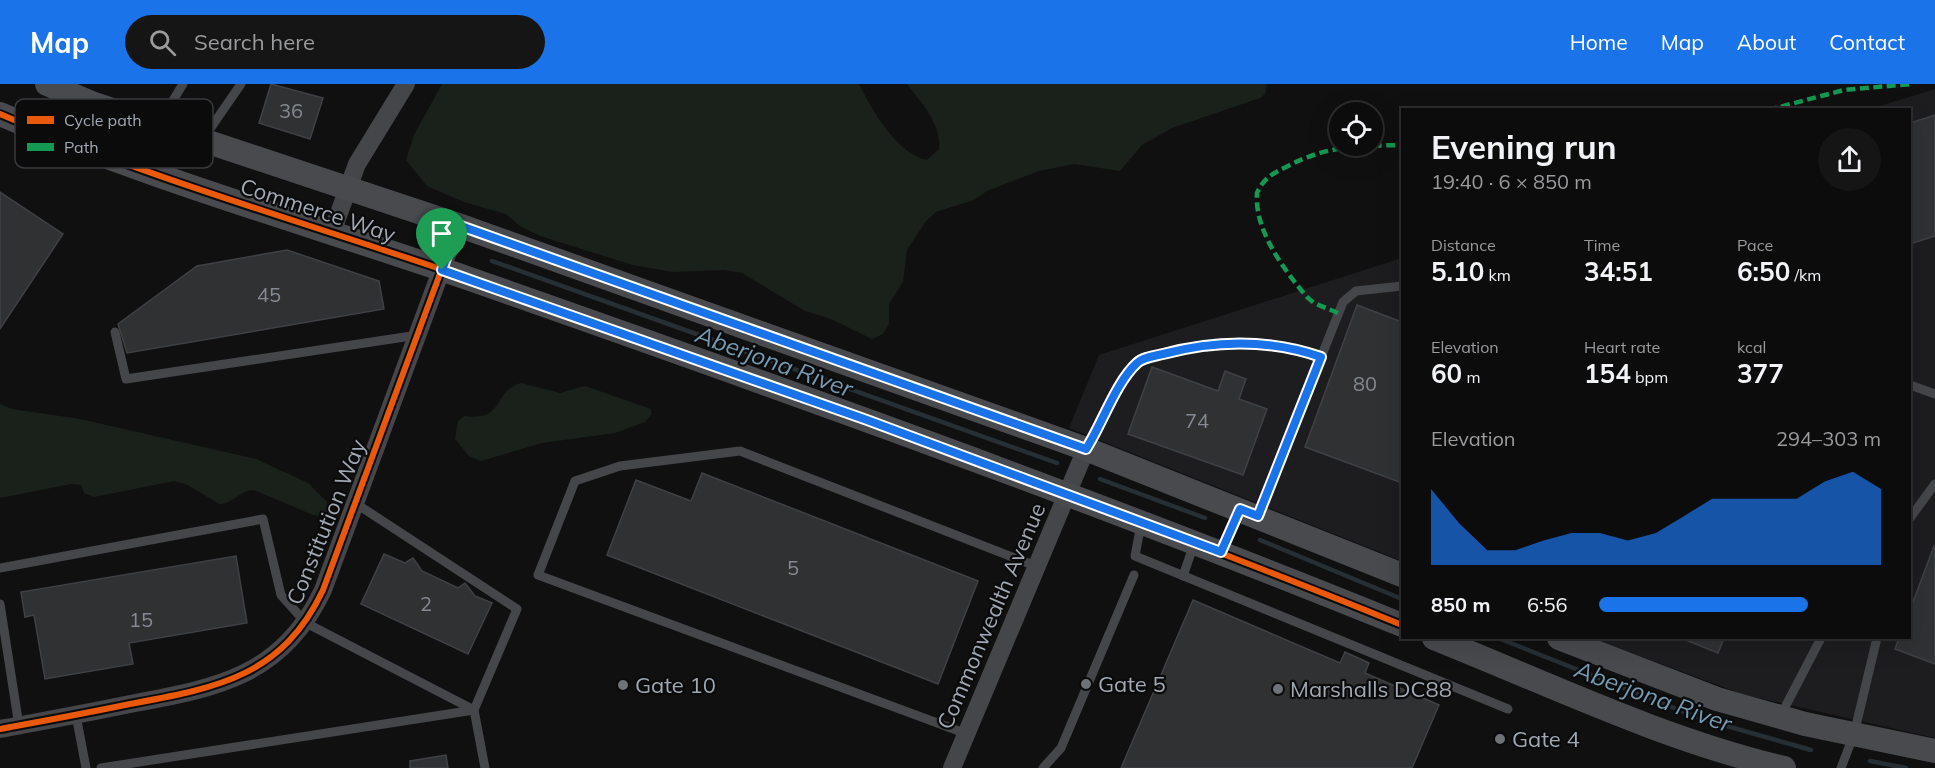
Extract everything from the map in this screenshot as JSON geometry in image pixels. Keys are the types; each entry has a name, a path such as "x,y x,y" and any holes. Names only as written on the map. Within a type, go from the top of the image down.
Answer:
{"street":[{"name":"Commerce Way","path":"47,84 82,99"},
{"path":"332,232 346,187 361,156 406,84"},
{"name":"Commerce Way","path":"0,114 15,120"},
{"name":"Commerce Way","path":"213,143 458,225 1086,449 1401,574"},
{"name":"Commerce Way","path":"138,168 332,232 845,412 1221,552 1401,625"},
{"name":"Constitution Way","path":"0,729 208,690 225,683 280,651 306,623 323,590 458,225"},
{"name":"Commonwealth Avenue","path":"952,768 1069,495 1086,449"},
{"path":"1436,639 1645,724 1720,750 1784,768"},
{"path":"1562,639 1683,687 1780,717 1935,751"}],"lane":[{"path":"173,99 183,84"},
{"path":"213,125 241,84"},
{"path":"1221,552 1249,513 1347,296 1360,290 1401,286"},
{"path":"115,332 126,379 418,335"},
{"path":"1086,449 1126,374 1140,360 1191,347 1261,342 1321,357"},
{"path":"1911,385 1935,394"},
{"path":"967,734 538,575 575,481 620,466 740,452 1038,567"},
{"path":"1911,517 1935,484"},
{"path":"355,503 517,609 474,710 485,768"},
{"path":"0,567 263,519 281,595 306,623 474,710"},
{"path":"1142,522 1135,556 1508,709"},
{"path":"1184,576 1194,542"},
{"path":"1043,768 1061,748 1134,575"},
{"path":"0,604 19,726"},
{"path":"1780,717 1820,639"},
{"path":"1841,768 1854,734 1877,639"},
{"path":"101,768 474,710"},
{"path":"76,715 86,768"}],"shaded area":[{"path":"442,84 859,84 887,130 906,149 927,160 939,149 937,131 929,114 907,84 1267,84 1265,94 1260,98 1172,128 1142,145 1120,171 1074,164 1039,171 987,191 974,200 936,212 926,221 907,250 903,282 889,304 889,324 883,334 872,339 831,319 805,311 742,273 724,270 673,272 633,265 540,236 520,226 506,214 464,202 427,186 406,160 414,135"},
{"path":"1935,89 1935,738 1742,694 1595,639 1911,639 1911,108 1873,108"},
{"path":"1401,258 1401,561 1069,428 1099,355"},
{"path":"521,383 560,393 585,386 651,409 651,415 645,422 615,433 542,443 481,461 469,456 455,439 458,421 464,416 477,417 487,414 493,410 506,392"},
{"path":"0,404 12,409 80,419 256,459 308,483 327,502 328,512 320,516 313,515 254,490 219,504 188,485 174,481 94,497 84,493 81,485 71,484 0,498"}],"building":[{"path":"271,84 323,98 310,139 259,123"},
{"path":"1935,115 1935,236 1911,244 1911,123"},
{"path":"0,192 63,234 0,329"},
{"path":"287,250 379,281 384,309 127,353 118,324 197,266"},
{"path":"1357,305 1401,322 1401,483 1305,447"},
{"path":"1152,367 1218,391 1225,371 1246,379 1239,399 1267,409 1243,475 1128,434"},
{"path":"702,473 978,581 938,684 607,555 636,480 691,501"},
{"path":"1935,546 1935,664 1895,649 1899,639 1911,639 1911,607"},
{"path":"384,554 405,563 413,558 422,571 458,588 465,583 475,596 492,603 468,654 361,604"},
{"path":"236,556 247,623 129,643 133,664 45,679 34,615 25,617 21,592"},
{"name":"Marshalls DC88","path":"1193,600 1340,663 1345,652 1369,663 1365,673 1439,705 1412,768 1121,768"},
{"path":"1683,639 1724,639 1718,653"},
{"path":"446,755 448,768 410,768 410,761"}],"waterway":[{"name":"Aberjona River","path":"492,261 1057,463"},
{"name":"Aberjona River","path":"1100,479 1205,518"},
{"name":"Aberjona River","path":"1260,540 1401,599"},
{"name":"Aberjona River","path":"1501,639 1702,719 1811,750"},
{"name":"Aberjona River","path":"1870,761 1906,768"}],"marked path":[{"path":"1776,108 1844,90 1911,84"},
{"path":"1338,313 1314,303 1307,297 1280,262 1260,221 1257,193 1266,179 1274,173 1317,154 1344,148 1401,145"}],"cycle path":[{"path":"0,114 15,120"},
{"path":"137,168 467,278 820,403 1054,489 1401,625"},
{"path":"0,729 191,692 218,684 243,674 267,660 288,642 306,619 323,590 458,225"}],"place":[{"name":"Gate 5","path":"1086,684"},
{"name":"Gate 10","path":"623,685"},
{"name":"Marshalls DC88","path":"1278,689"},
{"name":"Gate 4","path":"1500,739"}],"route":[{"path":"458,225 1086,449 1103,422 1126,374 1140,360 1191,347 1261,342 1321,357 1258,516 1240,509 1221,552 867,420 442,270 458,225"}]}
